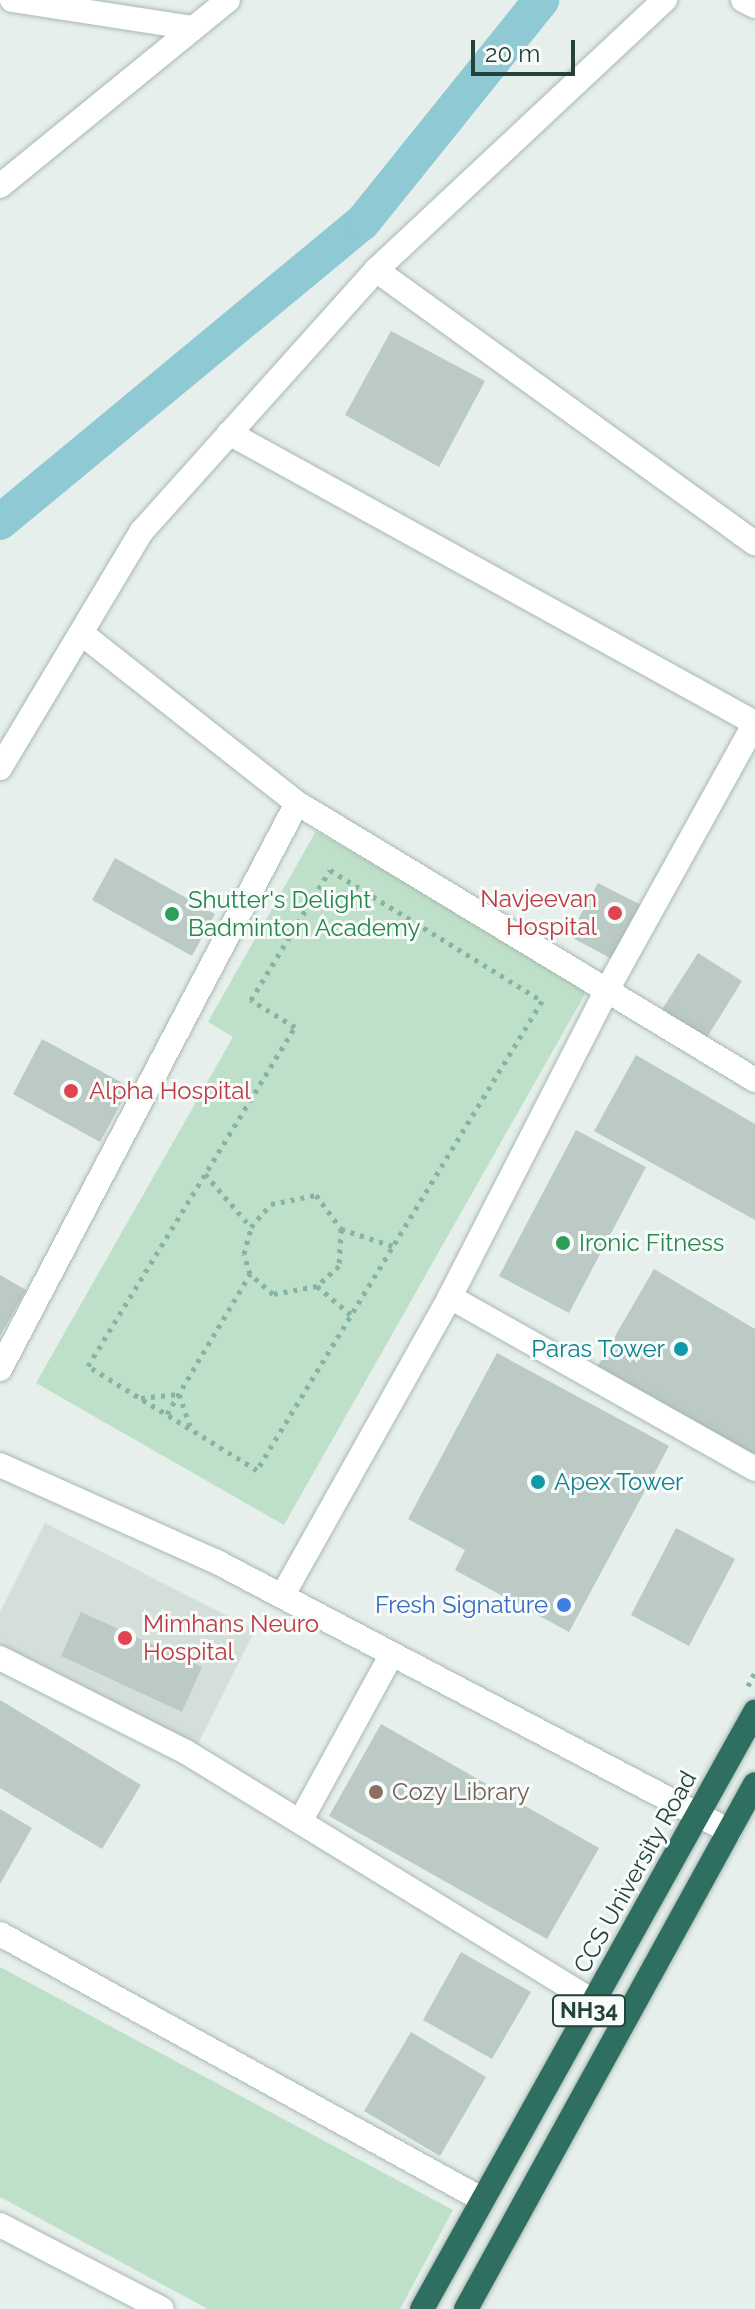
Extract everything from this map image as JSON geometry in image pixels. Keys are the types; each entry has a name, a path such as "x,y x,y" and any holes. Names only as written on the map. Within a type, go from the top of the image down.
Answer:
{"highway":[{"name":"CCS University Road","path":"422,2309 755,1712"},
{"name":"NH34","path":"466,2309 755,1784"}],"street":[{"path":"12,0 193,28"},
{"path":"0,186 228,0"},
{"path":"0,768 142,531 376,270 665,0"},
{"path":"743,0 755,6"},
{"path":"376,270 728,529 755,543"},
{"path":"229,433 755,723 608,988 450,1297 282,1596"},
{"path":"81,633 297,803 608,988 755,1080"},
{"path":"0,1369 297,803"},
{"path":"450,1297 755,1469"},
{"path":"0,1465 282,1596 729,1831"},
{"path":"301,1820 392,1654"},
{"path":"0,1658 186,1752 594,2002"},
{"path":"0,1934 483,2200"},
{"path":"0,2225 162,2309"}],"path":[{"path":"330,870 542,1001 393,1246 257,1470 88,1366 295,1027 251,1000 330,870"},
{"path":"205,1174 251,1227"},
{"path":"341,1229 339,1266 317,1286 273,1294 250,1274 244,1254 251,1227 271,1204 316,1195 341,1229 393,1246"},
{"path":"167,1415 250,1274"},
{"path":"317,1286 351,1315"},
{"path":"140,1398 179,1394"},
{"path":"179,1394 192,1430"}],"shaded area":[{"name":"Mimhans Neuro Hospital","path":"45,1523 255,1630 197,1746 0,1646 0,1612"}],"green space":[{"path":"316,831 589,987 284,1525 36,1383 233,1037 208,1022"},
{"path":"0,1967 453,2210 400,2309 208,2309 0,2197"}],"building":[{"path":"391,331 485,381 439,467 345,415"},
{"path":"115,858 215,914 192,956 92,900"},
{"path":"598,883 641,905 612,959 569,936"},
{"path":"698,953 742,981 706,1039 661,1011"},
{"name":"Alpha Hospital","path":"42,1039 130,1087 100,1142 13,1094"},
{"path":"636,1055 755,1124 755,1220 594,1131"},
{"path":"576,1130 646,1167 569,1313 499,1276"},
{"name":"Paras Tower","path":"654,1269 755,1329 755,1462 596,1369"},
{"path":"0,1275 26,1290 0,1336"},
{"name":"Apex Tower","path":"497,1353 669,1446 569,1632 455,1570 465,1550 408,1519"},
{"path":"676,1528 735,1559 689,1646 631,1615"},
{"path":"81,1612 202,1667 182,1712 61,1656"},
{"path":"0,1700 141,1785 102,1849 0,1788"},
{"path":"381,1724 599,1848 547,1939 329,1816"},
{"path":"0,1809 32,1828 0,1884"},
{"path":"461,1952 531,1992 492,2059 423,2020"},
{"path":"411,2032 486,2077 440,2156 364,2111"}],"waterway":[{"path":"0,522 362,223 541,0"}],"place":[{"name":"Navjeevan Hospital","path":"615,913"},
{"name":"Shutter's Delight Badminton Academy","path":"172,914"},
{"name":"Alpha Hospital","path":"71,1091"},
{"name":"Ironic Fitness","path":"563,1243"},
{"name":"Paras Tower","path":"681,1349"},
{"name":"Apex Tower","path":"538,1482"},
{"name":"Fresh Signature","path":"564,1605"},
{"name":"Mimhans Neuro Hospital","path":"125,1638"},
{"name":"Cozy Library","path":"376,1792"}]}
